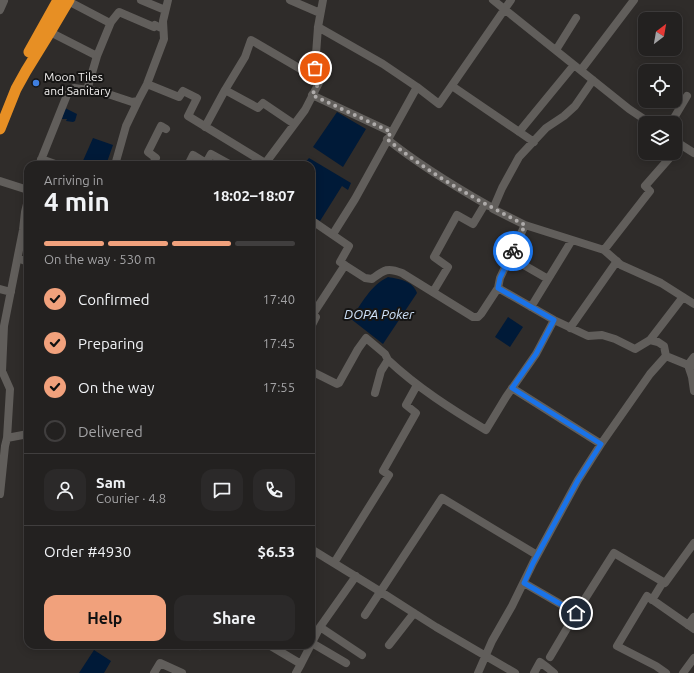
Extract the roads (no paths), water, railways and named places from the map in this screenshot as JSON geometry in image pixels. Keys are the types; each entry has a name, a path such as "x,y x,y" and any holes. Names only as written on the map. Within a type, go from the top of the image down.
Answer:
{"highway":[{"path":"0,129 16,89 50,32 65,0"},
{"path":"0,112 20,68 65,0"}],"street":[{"path":"65,0 108,22 111,22"},
{"path":"141,0 165,10"},
{"path":"116,161 126,126 147,84 164,39 165,10 168,0"},
{"path":"290,0 320,13"},
{"path":"266,161 305,110 322,77 315,68 318,27 323,0"},
{"path":"493,0 641,116"},
{"path":"318,27 383,64 439,104 511,0"},
{"path":"581,70 634,0"},
{"path":"0,10 4,1"},
{"path":"87,90 97,56 111,22 119,12 154,27 155,25 164,29"},
{"path":"556,50 576,18"},
{"path":"50,32 97,56"},
{"path":"205,127 245,56 251,40 304,71 315,68"},
{"path":"519,132 574,65"},
{"path":"493,209 502,188 519,157 546,128 564,116 575,106 593,80"},
{"path":"147,84 179,97 183,91 197,98 188,116 259,161"},
{"path":"452,86 534,142"},
{"path":"40,161 67,95 74,88 102,92 132,102 138,101"},
{"path":"333,234 417,88"},
{"path":"225,90 258,108 263,103 294,124"},
{"path":"312,95 389,135 404,153 493,209 525,225 604,250 621,265 661,283 694,304"},
{"path":"675,116 687,96"},
{"path":"154,161 156,158 148,152 161,126 166,128"},
{"path":"682,146 694,153"},
{"path":"207,161 211,154 224,161"},
{"path":"190,161 193,155 203,161"},
{"path":"604,250 650,191 645,186 667,160"},
{"path":"0,181 24,189"},
{"path":"433,292 448,267 434,257 457,215 473,224 485,204"},
{"path":"0,494 1,470 6,438 4,410 10,389 2,371 4,326 23,230 24,212"},
{"path":"315,223 350,246 340,262 365,278 372,279 386,269 394,270 402,273 473,317 478,317 481,314 498,288 500,278 525,225"},
{"path":"531,306 572,240"},
{"path":"510,257 548,278"},
{"path":"18,258 24,260"},
{"path":"570,328 617,261"},
{"path":"315,310 345,265"},
{"path":"498,288 570,328 588,336 602,335 615,339 635,349 650,340 683,297"},
{"path":"0,289 11,292"},
{"path":"315,373 337,384 339,383 358,349 366,338 384,354 404,376 442,404 486,430 512,388 536,354 554,320"},
{"path":"650,340 658,342 664,346 666,356"},
{"path":"666,356 691,366"},
{"path":"478,673 492,641 578,480 601,444 650,374 666,356"},
{"path":"694,357 691,366 694,391"},
{"path":"375,393 381,371 388,360"},
{"path":"334,563 389,475 383,471 416,413 406,405 417,385"},
{"path":"512,388 601,444"},
{"path":"6,438 24,435"},
{"path":"365,615 442,498 537,555"},
{"path":"652,600 663,582 665,583 694,543"},
{"path":"315,551 515,673"},
{"path":"550,657 614,553 663,582"},
{"path":"315,637 320,627 356,576"},
{"path":"524,583 576,613"},
{"path":"662,672 618,646 647,596 691,627 694,617"},
{"path":"389,645 414,613"},
{"path":"320,627 362,655"},
{"path":"315,645 346,663"},
{"path":"276,649 301,664"},
{"path":"296,673 309,649"},
{"path":"683,673 694,658"},
{"path":"534,673 540,662 554,673"},
{"path":"154,673 160,663 182,673"}],"water":[{"path":"65,108 77,114 75,121 66,121 67,119 62,119"},
{"path":"337,112 366,129 343,167 313,147"},
{"path":"93,138 113,145 107,161 83,161"},
{"path":"309,158 314,161 306,161"},
{"path":"315,162 351,183 348,190 342,186 320,221 315,218"},
{"name":"DOPA Poker","path":"388,277 409,283 417,293 383,344 351,319 371,290 382,280"},
{"path":"508,317 523,327 510,347 495,337"},
{"path":"94,650 111,661 104,673 79,673"}],"place":[{"name":"Moon Tiles and Sanitary","path":"36,83"}]}
